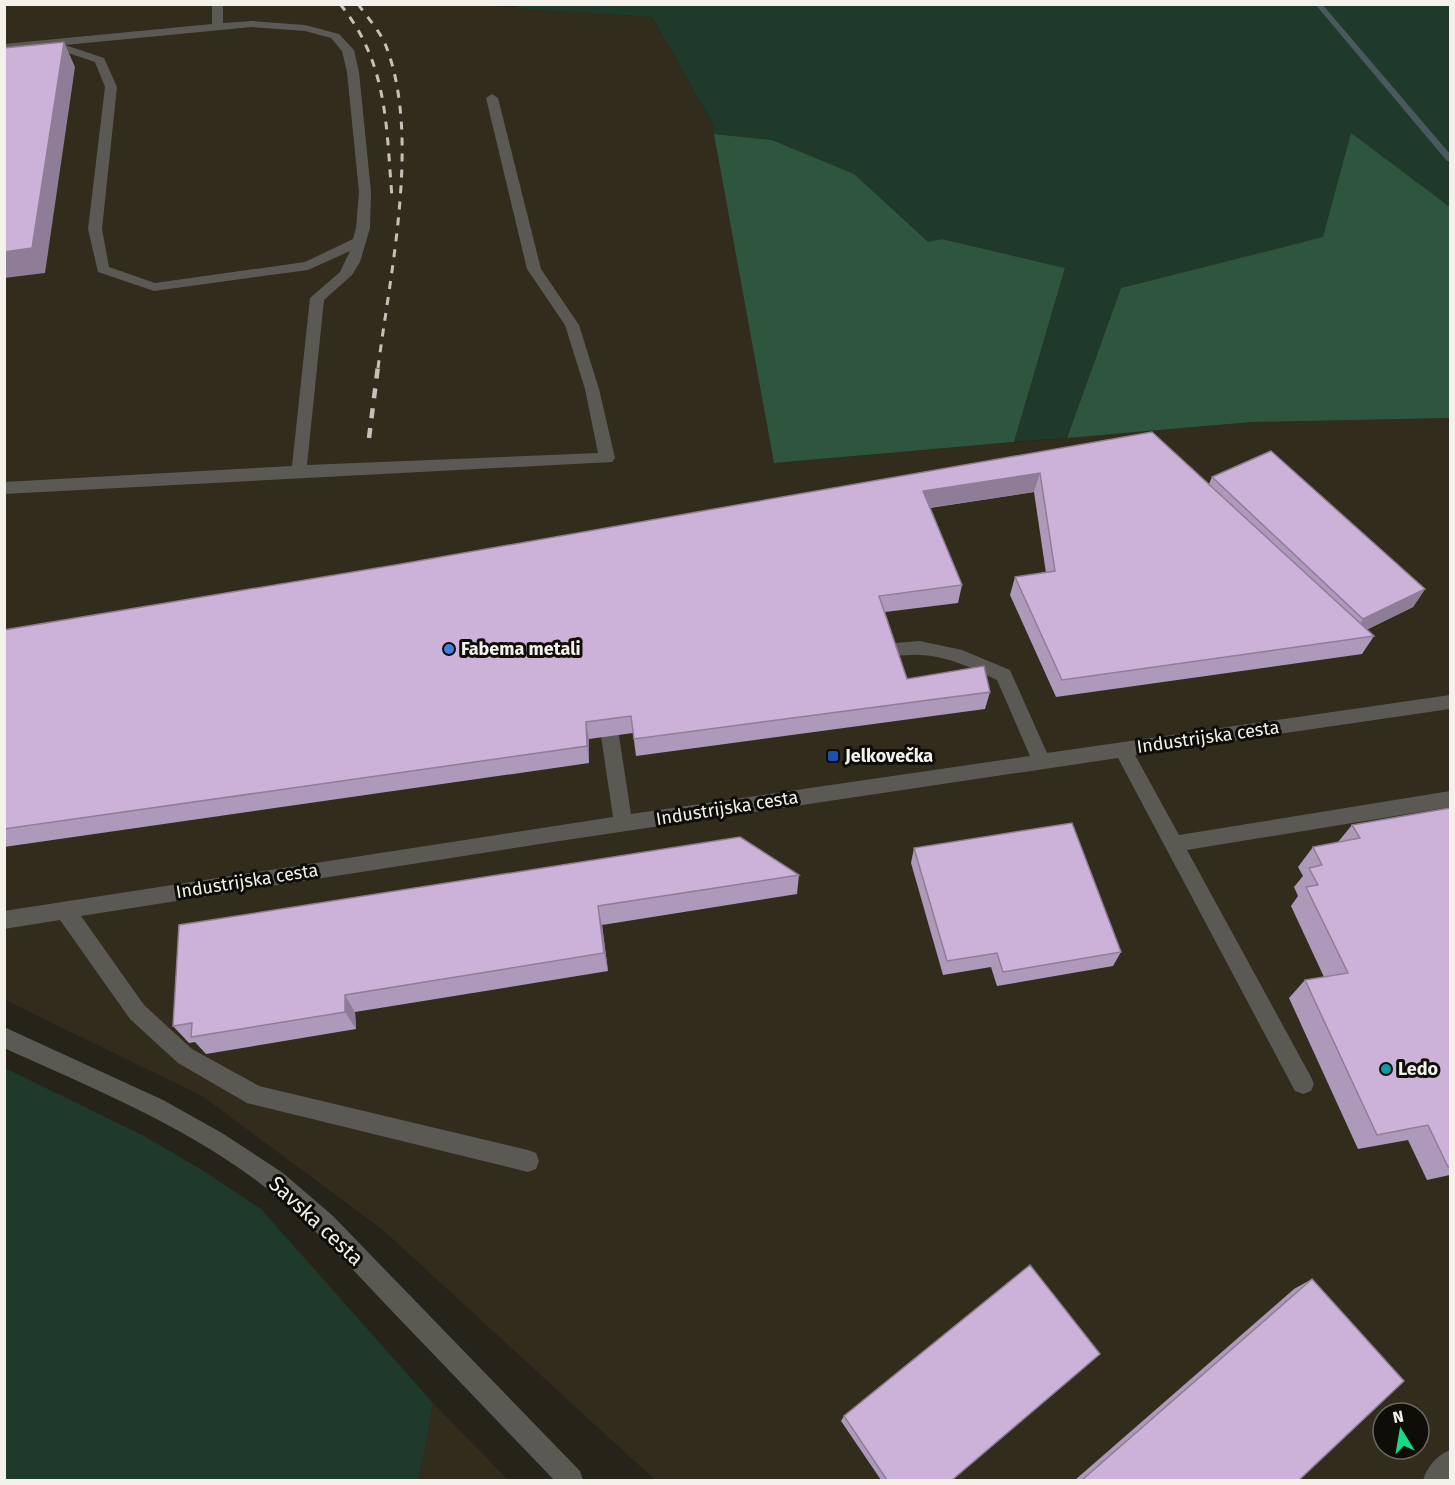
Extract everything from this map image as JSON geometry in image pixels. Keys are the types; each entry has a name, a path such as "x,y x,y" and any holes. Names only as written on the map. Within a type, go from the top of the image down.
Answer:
{"street":[{"path":"217,4 218,27"},
{"path":"4,47 252,24 306,28 335,36 348,50 353,72 365,192 363,228 353,262 345,275 317,298 299,471"},
{"path":"48,43 100,60 111,87 95,229 103,269 154,287 308,266 359,241"},
{"path":"4,488 299,471 607,458 592,389 572,325 534,268 492,98"},
{"path":"888,649 907,646 953,652 1004,675 1041,761"},
{"name":"Industrijska cesta","path":"4,920 623,824 1450,702"},
{"path":"610,736 623,824"},
{"path":"1123,750 1303,1084"},
{"path":"1175,844 1450,799"},
{"path":"65,910 137,1012 185,1056 255,1096 528,1161"},
{"name":"Savska cesta","path":"4,1037 120,1091 184,1124 243,1158 283,1187 325,1224 571,1480"},
{"path":"1435,1480 1450,1462"}],"shaded area":[{"path":"465,4 652,17 713,124 774,463 1252,422 1450,418 1450,1480 655,1480 383,1230 202,1096 5,1000 4,5"},
{"path":"433,1403 508,1480 419,1480"}],"green space":[{"path":"529,4 1450,5 1450,207 1351,134 1324,237 1121,288 1067,438 1014,442 1065,268 942,239 928,243 853,174 772,140 714,134 713,124 652,17 513,8"},
{"path":"1351,133 1450,207 1450,418 1252,422 1067,438 1121,288 1323,237"},
{"path":"714,134 772,140 854,174 928,242 942,239 1065,268 1014,442 774,463"},
{"path":"5,1068 146,1137 261,1209 433,1403 419,1480 5,1480"}],"building":[{"path":"64,42 32,248 4,252 4,48"},
{"name":"Fabema metali","path":"1152,432 1374,636 1062,680 1015,577 1055,571 1040,473 923,491 962,585 879,596 907,679 984,666 990,692 634,739 631,716 586,722 587,746 4,829 4,630 401,564"},
{"path":"1271,451 1425,589 1363,619 1212,477"},
{"name":"Ledo","path":"1450,808 1450,1166 1448,1167 1428,1125 1377,1135 1305,980 1348,973 1306,887 1318,885 1309,868 1322,865 1313,847 1360,838 1352,825"},
{"path":"1072,823 1121,952 1003,972 997,953 947,961 914,848"},
{"path":"740,837 799,875 598,906 604,953 345,995 345,1012 191,1037 192,1023 173,1026 179,925"},
{"path":"1030,1265 1100,1354 952,1480 887,1480 844,1416"},
{"path":"1312,1279 1404,1381 1383,1401 1371,1401 1371,1412 1299,1480 1082,1480"}],"waterway":[{"path":"1318,4 1450,159"}],"railway":[{"path":"340,4 356,26 368,49 376,72 386,120 392,197"},
{"path":"358,4 386,46 396,82 401,121 400,205 378,368"},
{"path":"369,438 378,366"}],"place":[{"name":"Fabema metali","path":"449,649"},
{"name":"Jelkovečka","path":"833,756"},
{"name":"Ledo","path":"1386,1069"}]}
